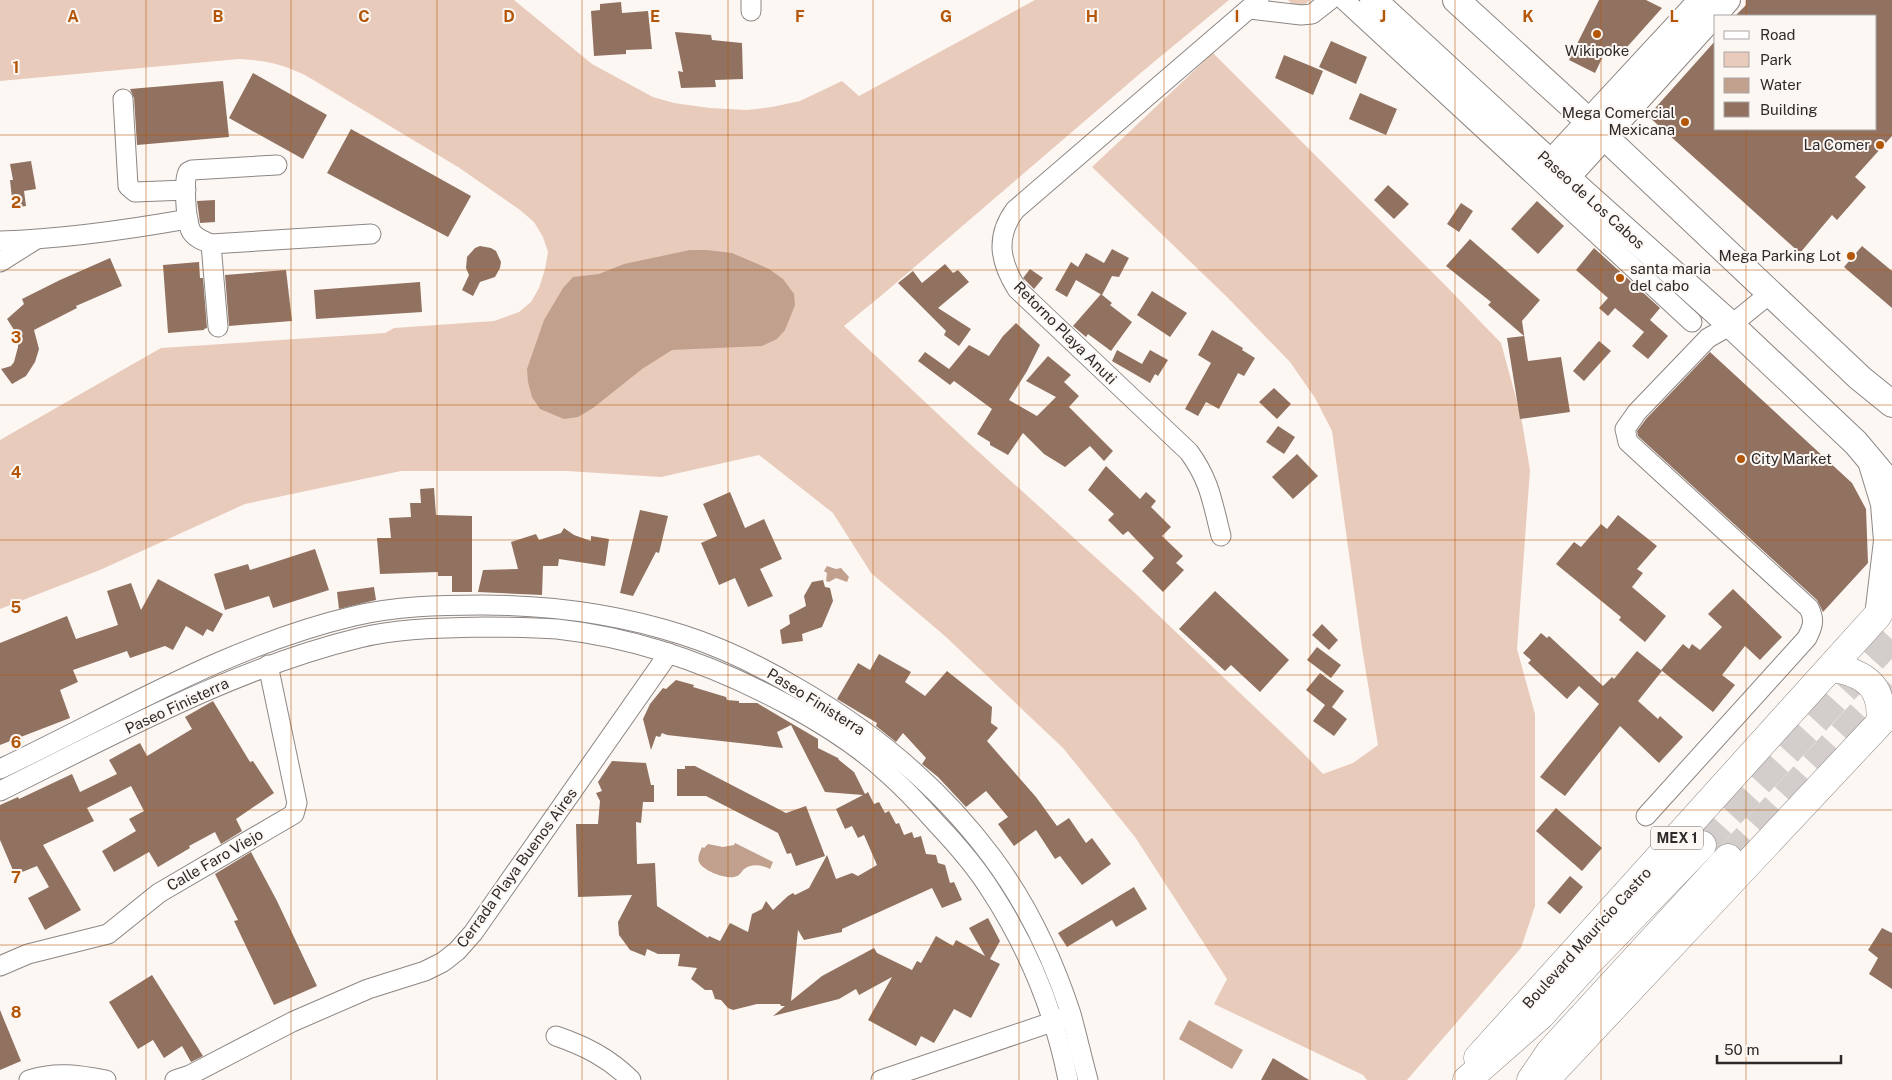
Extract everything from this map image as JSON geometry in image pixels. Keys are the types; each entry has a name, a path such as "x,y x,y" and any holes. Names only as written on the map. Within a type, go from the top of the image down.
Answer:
{"main road":[{"name":"Paseo de Los Cabos","path":"1373,0 1731,326 1869,456 1892,486"},
{"path":"1456,0 1772,292 1860,378 1892,404"},
{"name":"Boulevard Mauricio Castro","path":"1458,1080 1830,669 1877,616 1892,592"},
{"path":"1545,1080 1886,715 1873,687 1854,673 1846,670 1830,669"},
{"name":"Boulevard Mauricio Castro","path":"1467,1080 1541,1014 1702,845"},
{"path":"1530,1080 1550,1052 1728,858"}],"street":[{"path":"1254,5 1301,15 1312,14 1330,0"},
{"path":"1344,0 1692,322"},
{"path":"1597,130 1701,0"},
{"path":"1559,171 1597,130 1728,0"},
{"name":"Retorno Playa Anuti","path":"1220,536 1209,485 1202,469 1189,452 1016,288 1007,273 1002,258 1002,244 1008,219 1015,210 1254,5"},
{"path":"123,99 128,186 130,189 136,192 186,190"},
{"path":"277,165 192,170 186,175 188,219 191,230 196,236 211,244 371,234"},
{"path":"0,241 35,240 156,225 188,219"},
{"path":"0,262 35,240"},
{"path":"211,244 218,327"},
{"path":"1646,816 1808,638 1813,626 1813,618 1809,608 1628,442 1625,428 1637,412 1708,338 1731,326 1772,292"},
{"path":"1860,378 1892,389"},
{"path":"1869,456 1883,504 1886,541 1877,616"},
{"name":"Paseo Finisterra","path":"0,769 201,669 261,644 356,615 445,605 521,605 630,620 682,634 730,652 778,677 847,718 903,760 946,803 988,852 1019,898 1038,933 1054,969 1071,1016 1088,1080"},
{"path":"356,615 360,638"},
{"name":"Paseo Finisterra","path":"0,791 181,703 268,665 360,638 395,632 446,628 555,629 602,636 669,653 711,668 756,688 844,738 885,771 916,800 954,842 989,887 1021,942 1053,1022 1068,1080"},
{"name":"Cerrada Playa Buenos Aires","path":"175,1080 190,1075 292,1022 334,1003 368,989 425,971 443,962 458,951 473,933 669,653"},
{"name":"Calle Faro Viejo","path":"0,966 28,954 108,934 159,892 294,814 297,803 268,665"},
{"path":"1021,942 1038,933"},
{"path":"881,1080 1071,1016"},
{"path":"556,1036 583,1045 607,1059 631,1080"},
{"path":"29,1080 52,1074 106,1080"}],"green space":[{"path":"0,0 514,0 592,64 653,97 674,103 710,108 747,110 800,101 842,81 859,96 1035,0 1229,0 844,326 971,445 1135,593 1323,774 1353,763 1378,745 1362,648 1332,431 1315,398 1290,362 1228,298 1092,167 1213,53 1501,343 1521,416 1530,470 1517,649 1535,714 1535,906 1521,948 1407,1080 1367,1080 1363,1075 1214,1004 1227,979 1135,837 1063,748 946,637 871,573 833,513 759,455 661,477 567,471 401,471 245,504 100,570 0,609 0,440 161,348 385,333 394,328 494,321 519,312 531,302 539,288 548,252 543,237 534,222 520,210 458,167 305,75 280,65 239,59 0,81"},
{"path":"1288,0 1310,0 1302,7 1294,6"}],"water":[{"path":"690,250 732,253 769,269 783,279 794,294 795,305 785,330 777,339 762,346 672,350 642,369 593,408 578,417 564,419 540,409 532,397 527,369 544,320 563,288 573,277 599,274 624,264"},
{"path":"827,566 836,569 841,568 849,577 847,582 836,578 829,582 826,581 827,573 824,571"},
{"path":"735,843 773,862 770,869 753,866 746,868 737,876 730,877 720,876 705,868 699,862 702,847 704,848 708,844 723,847 734,845"},
{"path":"1189,1020 1243,1050 1232,1069 1179,1039"}],"building":[{"path":"1599,0 1646,0 1662,8 1619,56 1606,50 1595,73 1569,60"},
{"name":"Mega Comercial Mexicana","path":"1746,0 1892,0 1892,136 1855,177 1866,187 1837,220 1832,215 1800,253 1648,116 1714,42 1714,130 1877,130 1877,15 1736,15 1746,5"},
{"path":"621,2 622,13 648,11 652,49 626,50 626,54 594,56 591,11 600,10 600,4"},
{"path":"675,32 711,35 712,40 742,43 743,79 715,80 716,87 681,88 678,71 683,72"},
{"path":"1331,41 1367,57 1356,84 1319,67"},
{"path":"1284,55 1323,71 1313,95 1275,78"},
{"path":"253,73 327,115 303,159 229,118"},
{"path":"223,81 229,137 137,145 134,98 130,89"},
{"path":"1360,93 1397,109 1386,135 1349,119"},
{"path":"351,129 471,196 448,237 327,173"},
{"path":"31,161 36,189 24,191 26,206 13,208 10,180 13,180 10,164"},
{"path":"1388,185 1409,204 1394,219 1374,200"},
{"path":"215,200 215,222 200,223 197,201"},
{"path":"1537,201 1564,226 1538,254 1511,229"},
{"path":"1461,203 1473,211 1459,232 1447,224"},
{"path":"1470,239 1540,300 1522,321 1528,361 1561,357 1570,412 1520,419 1507,338 1524,336 1488,305 1491,302 1446,266"},
{"path":"480,246 496,251 501,262 495,277 480,282 473,296 462,290 469,275 466,268 467,257 475,248"},
{"path":"1862,246 1892,271 1892,308 1844,267"},
{"path":"1594,248 1660,308 1650,320 1668,336 1648,359 1632,346 1644,332 1615,308 1608,316 1599,308 1608,298 1576,270"},
{"path":"1112,249 1129,258 1119,277 1112,276 1102,295 1076,280 1067,297 1055,290 1071,262 1078,267 1086,253 1104,263"},
{"path":"110,258 122,286 76,306 77,308 34,330 39,349 35,362 26,376 12,384 1,369 11,366 14,362 18,347 18,336 7,319 24,304 22,299"},
{"path":"199,262 200,278 203,278 207,328 204,330 168,333 163,265"},
{"path":"945,264 953,273 958,270 969,282 938,308 971,329 959,346 944,335 946,331 898,283 913,271 922,283"},
{"path":"1030,269 1043,278 1034,289 1023,278"},
{"path":"286,270 292,321 229,326 225,275"},
{"path":"420,282 422,312 316,319 314,290"},
{"path":"1152,291 1187,313 1170,337 1137,315"},
{"path":"1101,294 1112,303 1110,305 1132,322 1111,351 1088,334 1086,337 1073,326"},
{"path":"1016,323 1040,345 1009,400 1037,416 1056,397 1026,381 1048,356 1071,375 1064,382 1079,396 1069,407 1113,451 1104,461 1090,446 1065,467 1044,454 1023,433 1008,455 990,445 990,442 977,434 992,409 954,381 950,385 918,361 925,352 949,369 969,345 989,356 1003,336"},
{"path":"1212,330 1243,348 1242,350 1255,358 1244,376 1238,373 1219,409 1206,402 1198,416 1185,409 1211,363 1198,355"},
{"path":"1599,341 1611,351 1584,381 1573,371"},
{"path":"1117,350 1142,364 1150,350 1168,360 1158,376 1155,374 1150,383 1112,361"},
{"name":"City Market","path":"1710,352 1852,483 1866,509 1868,563 1823,612 1817,600 1638,436 1637,431 1646,419"},
{"path":"1274,388 1291,404 1277,419 1259,402"},
{"path":"1278,426 1295,437 1284,454 1266,442"},
{"path":"1297,454 1318,476 1293,499 1272,477"},
{"path":"1106,466 1140,499 1146,492 1156,501 1151,507 1171,527 1162,536 1183,556 1176,563 1184,570 1163,592 1142,571 1154,558 1128,531 1123,535 1108,520 1114,514 1088,490"},
{"path":"434,488 436,515 472,516 472,592 452,592 452,576 438,576 438,572 380,574 377,538 391,538 389,518 411,517 410,503 421,503 420,489"},
{"path":"730,492 745,528 764,519 782,559 760,569 773,596 748,607 735,578 719,585 701,543 717,536 703,504"},
{"path":"640,510 668,516 659,553 656,552 633,596 620,593"},
{"path":"1618,515 1657,546 1637,569 1643,573 1632,587 1666,616 1645,642 1619,620 1621,617 1556,564 1574,542 1581,547 1601,524 1607,529"},
{"path":"564,528 574,535 591,541 591,536 609,539 605,566 559,559 558,566 543,566 542,595 478,592 483,570 518,569 511,542 536,534 539,540 561,533"},
{"path":"315,549 329,590 273,608 269,596 225,610 214,574 248,564 250,570"},
{"path":"158,579 223,614 213,632 207,629 203,636 186,626 173,650 165,646 130,658 127,651 73,670 78,682 60,690 70,718 0,745 0,643 67,616 76,639 118,625 107,591 131,583 141,610"},
{"path":"823,580 825,587 830,588 833,601 822,627 802,634 803,641 782,644 780,630 790,624 789,615 806,606 804,596 812,582"},
{"path":"374,587 376,600 339,609 337,592"},
{"path":"1733,589 1782,637 1760,660 1745,646 1722,675 1735,685 1713,712 1661,670 1683,644 1689,649 1692,644 1700,650 1722,627 1708,614"},
{"path":"1215,591 1289,660 1260,692 1231,665 1225,671 1179,629"},
{"path":"1322,624 1338,640 1329,650 1312,635"},
{"path":"1541,633 1547,638 1549,636 1603,686 1612,677 1614,679 1637,651 1662,671 1638,701 1658,719 1660,716 1683,737 1659,763 1620,726 1565,796 1540,777 1599,704 1579,686 1567,699 1528,663 1531,660 1523,653"},
{"path":"1317,647 1341,665 1331,678 1307,660"},
{"path":"879,654 911,672 905,682 925,696 947,671 992,707 991,723 998,728 987,741 1036,797 1057,826 1069,818 1086,843 1092,838 1111,864 1082,885 1060,856 1055,859 1036,830 1014,846 998,824 1008,817 986,791 966,807 938,777 922,764 926,758 903,733 896,742 876,726 877,723 837,699 858,663 870,670"},
{"path":"1320,673 1344,691 1332,707 1347,719 1334,736 1313,721 1325,705 1306,690"},
{"path":"676,680 726,697 727,700 739,701 739,703 757,703 818,739 818,748 838,758 854,772 865,794 868,792 874,804 879,802 885,813 889,811 896,824 899,823 904,835 912,832 914,838 921,836 926,854 936,855 938,863 945,865 950,883 954,882 962,900 942,908 932,888 842,929 842,932 804,940 798,930 791,1001 822,976 874,948 877,953 912,970 917,961 921,963 936,936 953,946 956,940 985,956 969,928 988,918 1000,941 990,959 1000,964 971,1018 954,1009 934,1043 921,1036 916,1046 868,1020 892,977 859,995 856,989 839,999 773,1016 785,1006 780,1004 757,1004 733,1010 728,1008 721,1000 715,999 712,990 705,990 691,979 697,968 678,966 680,954 658,954 647,949 645,956 630,950 619,935 618,922 632,895 578,897 576,824 598,824 600,801 596,793 602,791 598,782 612,761 646,763 651,785 654,785 654,802 643,802 641,823 636,822 637,864 655,863 657,906 708,938 709,936 720,941 730,923 748,932 752,914 762,909 766,901 773,910 788,896 793,893 795,895 809,888 827,855 836,879 852,873 858,876 877,865 864,835 858,838 852,826 845,829 836,809 863,795 825,792 791,725 777,732 783,748 662,733 660,737 656,736 651,750 643,719 650,704 663,688 666,689"},
{"path":"213,701 250,762 253,761 274,793 236,819 242,831 221,844 215,832 189,846 190,848 158,867 149,852 114,872 102,851 136,831 129,819 144,811 131,786 87,808 94,821 43,845 81,910 45,930 28,898 49,887 37,866 15,875 0,840 0,805 18,797 19,799 72,774 80,792 117,774 109,760 140,743 147,756 192,729 185,717"},
{"path":"685,766 695,766 786,813 806,806 825,856 796,866 791,853 787,854 778,833 706,796 677,796 677,769 685,769"},
{"path":"1556,808 1602,848 1582,871 1536,831"},
{"path":"251,852 277,901 317,986 274,1005 234,921 238,920 215,874"},
{"path":"1570,876 1583,887 1560,914 1547,903"},
{"path":"1134,887 1147,909 1116,927 1112,920 1067,947 1058,933"},
{"path":"1882,928 1892,933 1892,989 1869,974 1878,958 1868,950"},
{"path":"152,975 203,1056 191,1062 182,1046 164,1058 153,1040 138,1049 109,1002"},
{"path":"0,1010 21,1061 0,1070"},
{"path":"1273,1058 1309,1080 1261,1080"}],"tunnel":[{"path":"1702,845 1892,638"},
{"path":"1728,858 1892,680"}],"place":[{"name":"Wikipoke","path":"1597,34"},
{"name":"Mega Comercial Mexicana","path":"1685,122"},
{"name":"La Comer","path":"1880,145"},
{"name":"Mega Parking Lot","path":"1851,256"},
{"name":"santa maria del cabo","path":"1620,278"},
{"name":"City Market","path":"1741,459"}]}
